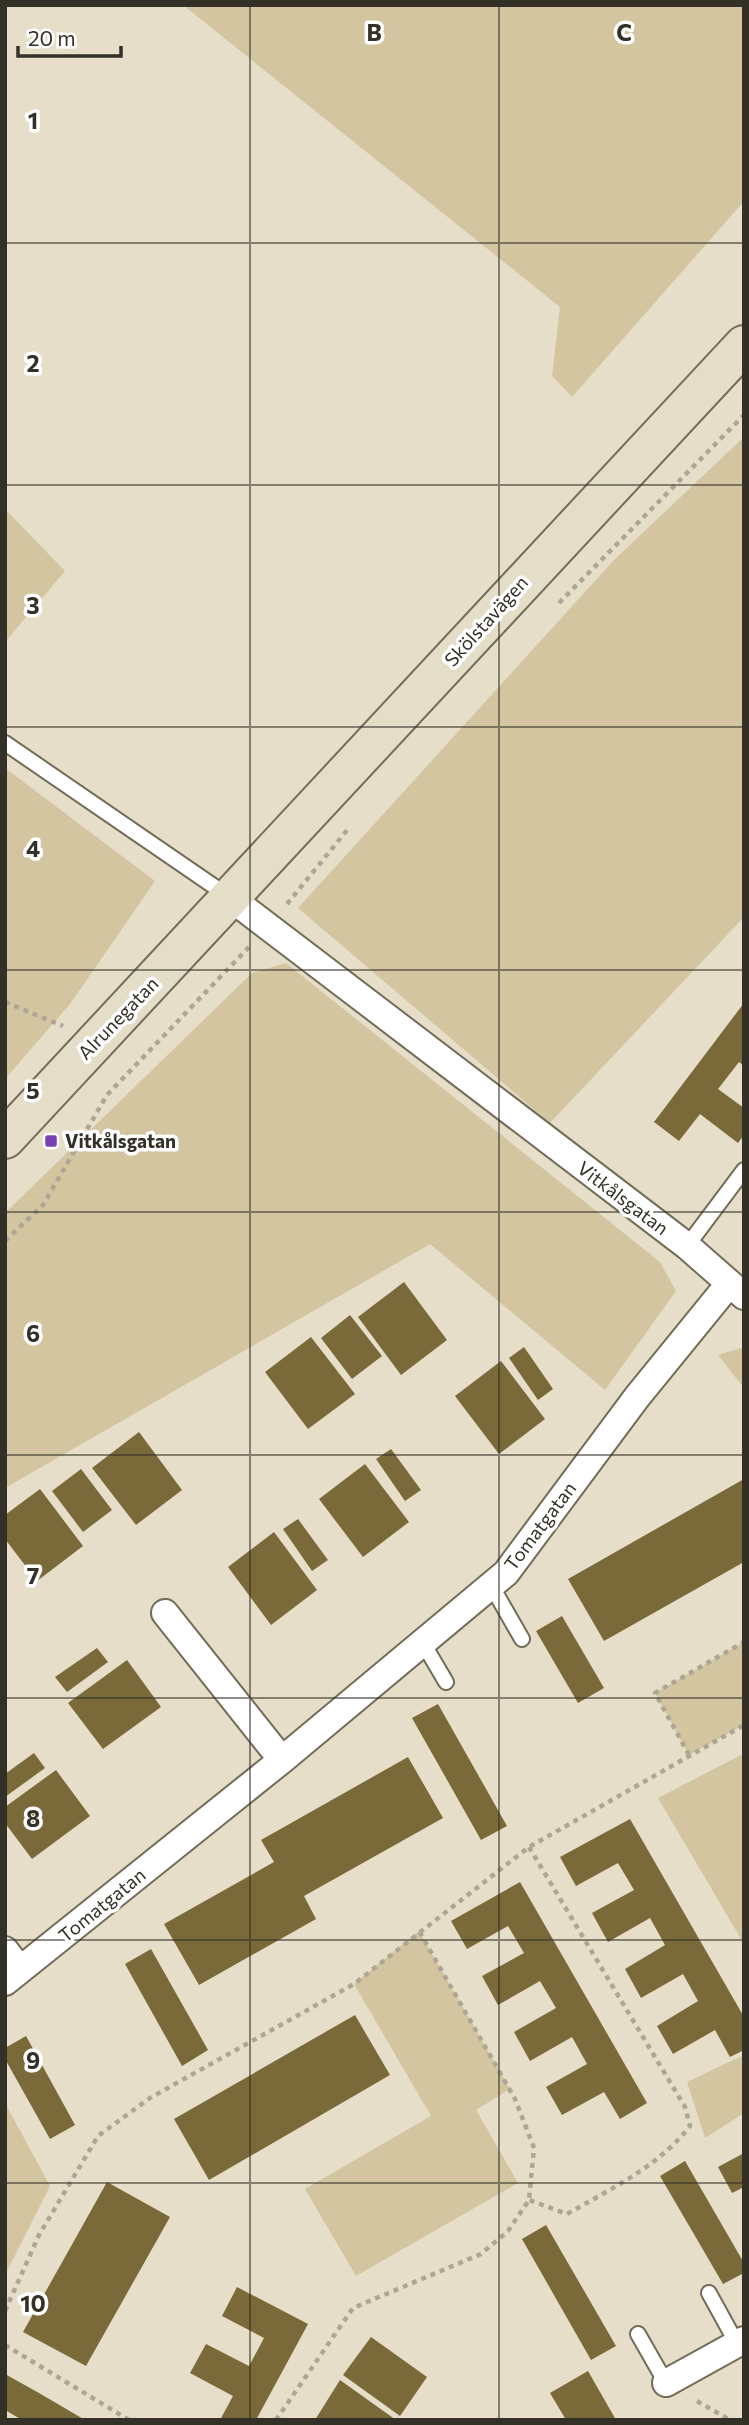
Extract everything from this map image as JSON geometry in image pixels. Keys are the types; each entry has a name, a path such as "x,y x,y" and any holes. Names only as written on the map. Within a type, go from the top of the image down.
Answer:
{"street":[{"name":"Skölstavägen","path":"232,899 569,530 744,345"},
{"name":"Vitkålsgatan","path":"232,899 270,925 687,1246 736,1290"},
{"name":"Alrunegatan","path":"5,1139 232,899"},
{"name":"Tomatgatan","path":"10,1967 282,1760 506,1573 637,1397 736,1290"},
{"path":"165,1614 282,1760"},
{"path":"666,2383 740,2342"}],"lane":[{"path":"5,743 232,899"},
{"path":"687,1246 743,1174"},
{"path":"491,1585 522,1639"},
{"path":"423,1643 446,1682"},
{"path":"709,2293 740,2342"},
{"path":"638,2334 666,2383"}],"path":[{"path":"555,606 744,415"},
{"path":"5,1241 43,1205 107,1095 270,925 354,822"},
{"path":"689,1755 655,1693 744,1642"},
{"path":"5,2311 39,2235 98,2136 150,2098 354,1984 529,1847 744,1725"},
{"path":"529,1847 685,2107 690,2126 671,2150 642,2171 567,2214 530,2200"},
{"path":"276,2420 353,2308 481,2254 508,2231 530,2200 534,2148 515,2099 419,1931"},
{"path":"5,2345 129,2420"}],"shaded area":[{"path":"183,5 744,5 744,201 572,397 552,376 560,307"},
{"path":"744,437 744,917 550,1123 298,908 614,560"},
{"path":"5,509 65,571 5,642"},
{"path":"5,768 155,881 70,1004 5,1079"},
{"path":"286,963 660,1262 676,1291 605,1390 430,1244 5,1488 5,1213 252,973"},
{"path":"744,1347 744,1388 718,1355"},
{"path":"744,1642 744,1725 689,1755 655,1693"},
{"path":"741,1755 744,1759 744,1944 658,1798"},
{"path":"419,1931 510,2089 476,2110 518,2183 356,2276 305,2189 431,2116 354,1984"},
{"path":"744,2055 744,2113 705,2138 687,2082"},
{"path":"5,2103 50,2186 5,2275"}],"building":[{"path":"744,1003 744,1066 739,1062 718,1089 744,1108 744,1135 738,1143 700,1114 679,1141 654,1122"},
{"path":"404,1282 447,1340 401,1375 358,1317"},
{"path":"350,1315 382,1356 352,1379 321,1338"},
{"path":"311,1337 355,1394 308,1429 265,1372"},
{"path":"524,1347 553,1389 538,1400 509,1358"},
{"path":"501,1361 545,1419 499,1454 455,1396"},
{"path":"139,1432 182,1490 136,1525 92,1468"},
{"path":"391,1449 421,1490 405,1501 376,1459"},
{"path":"365,1464 409,1522 363,1557 319,1499"},
{"path":"81,1469 112,1510 83,1532 52,1491"},
{"path":"744,1479 744,1562 604,1641 568,1579"},
{"path":"40,1489 83,1546 37,1581 5,1539 5,1515"},
{"path":"298,1519 328,1560 312,1571 283,1529"},
{"path":"274,1532 317,1590 271,1625 228,1567"},
{"path":"562,1616 604,1688 578,1703 536,1631"},
{"path":"97,1648 108,1662 67,1692 55,1677"},
{"path":"127,1660 161,1707 103,1749 68,1703"},
{"path":"438,1704 507,1826 481,1840 412,1718"},
{"path":"34,1753 45,1768 5,1797 5,1774"},
{"path":"408,1757 443,1818 304,1896 316,1919 199,1985 164,1924 274,1862 261,1840"},
{"path":"56,1770 90,1816 32,1859 5,1823 5,1807"},
{"path":"630,1819 744,2017 744,2050 730,2057 715,2030 673,2054 657,2026 698,2001 683,1974 641,1998 625,1969 665,1945 650,1918 608,1942 592,1913 634,1890 618,1863 576,1886 560,1857"},
{"path":"520,1882 647,2103 620,2119 604,2092 562,2115 546,2087 587,2064 572,2037 530,2061 514,2032 556,2008 540,1981 498,2005 482,1976 524,1953 508,1926 467,1949 451,1921"},
{"path":"151,1949 208,2050 182,2066 125,1964"},
{"path":"355,2015 390,2075 209,2180 174,2119"},
{"path":"26,2036 75,2125 50,2139 5,2059 5,2048"},
{"path":"744,2153 744,2187 732,2193 718,2167"},
{"path":"685,2161 744,2263 744,2273 723,2284 660,2176"},
{"path":"107,2182 170,2217 86,2366 23,2332"},
{"path":"546,2225 616,2346 591,2360 522,2239"},
{"path":"237,2287 308,2324 256,2420 220,2420 233,2396 190,2373 206,2344 249,2366 264,2338 222,2316"},
{"path":"371,2337 427,2377 400,2416 343,2375"},
{"path":"588,2371 616,2420 566,2420 550,2393"},
{"path":"5,2374 85,2420 22,2420 5,2410"},
{"path":"340,2380 396,2420 315,2420"}],"place":[{"name":"Vitkålsgatan","path":"51,1141"}]}
